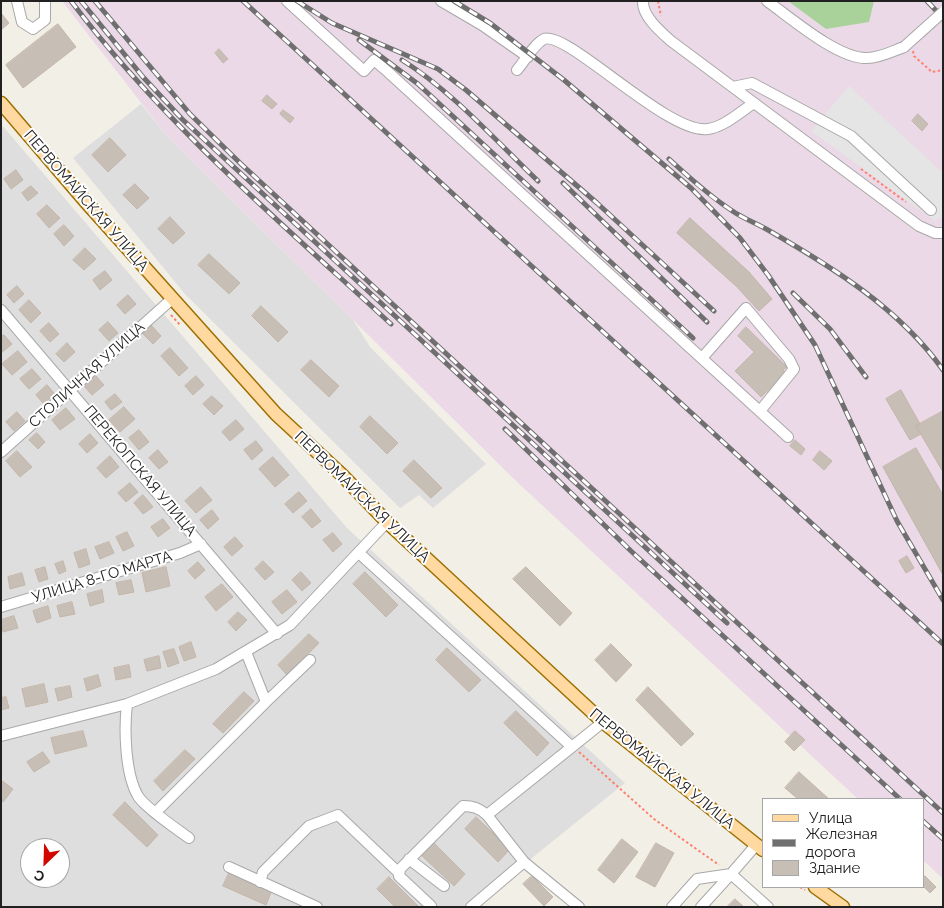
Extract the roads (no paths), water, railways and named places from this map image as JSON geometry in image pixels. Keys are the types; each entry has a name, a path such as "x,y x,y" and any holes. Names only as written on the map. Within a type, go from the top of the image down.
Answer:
{"main road":[{"name":"ПЕРВОМАЙСКАЯ УЛИЦА","path":"1,104 276,414 342,475 387,522 603,722 760,848"},
{"path":"816,888 843,907"}],"street":[{"path":"18,1 22,22 33,29 45,20 45,1"},
{"path":"288,1 364,71 374,60 388,72 788,436"},
{"path":"441,1 482,25 528,57"},
{"path":"643,1 643,6 654,26 670,41 919,226 939,233 943,224"},
{"path":"767,1 805,30 854,57 868,58 904,47 943,12"},
{"path":"517,70 543,40 552,38 566,45 623,86 674,118 698,129 708,129 719,125 754,103"},
{"path":"733,87 752,83 851,136 931,210"},
{"name":"СТОЛИЧНАЯ УЛИЦА","path":"1,452 173,298"},
{"path":"702,358 746,308 789,359 794,369 760,411"},
{"name":"ПЕРЕКОПСКАЯ УЛИЦА","path":"1,310 277,634"},
{"path":"1,736 127,704 216,669 277,634 290,624 360,554 387,522"},
{"name":"УЛИЦА 8-ГО МАРТА","path":"1,607 180,553 201,544"},
{"path":"360,554 571,746"},
{"path":"246,652 266,702"},
{"path":"156,812 310,660"},
{"path":"127,704 125,721 132,781 138,798 189,838"},
{"path":"487,815 603,722"},
{"path":"399,872 409,859 463,806 480,809 487,815 524,862 579,907"},
{"path":"260,882 263,872 310,826 338,815 399,872 399,876 431,906"},
{"path":"701,907 731,874 760,848"},
{"path":"409,859 444,886"},
{"path":"471,907 524,862"},
{"path":"229,867 318,907"},
{"path":"672,907 697,879 731,874"},
{"path":"731,874 768,907"}],"railway":[{"path":"71,1 107,46 183,130 223,170 391,324"},
{"path":"81,1 143,77 182,119 727,623"},
{"path":"95,1 190,114 240,163 943,813"},
{"path":"243,1 943,644"},
{"path":"297,1 332,23 438,69 466,90 597,203 714,311"},
{"path":"454,1 490,23 564,80 691,188 740,238 768,275 815,345 897,521 943,600"},
{"path":"927,1 943,18"},
{"path":"359,40 418,84 693,338"},
{"path":"402,60 456,102 538,181"},
{"path":"669,159 731,210 816,259 863,291 906,327 943,370"},
{"path":"563,183 707,322"},
{"path":"793,293 830,329 866,377"},
{"path":"505,429 631,551 899,798"},
{"path":"924,822 943,839"}]}
